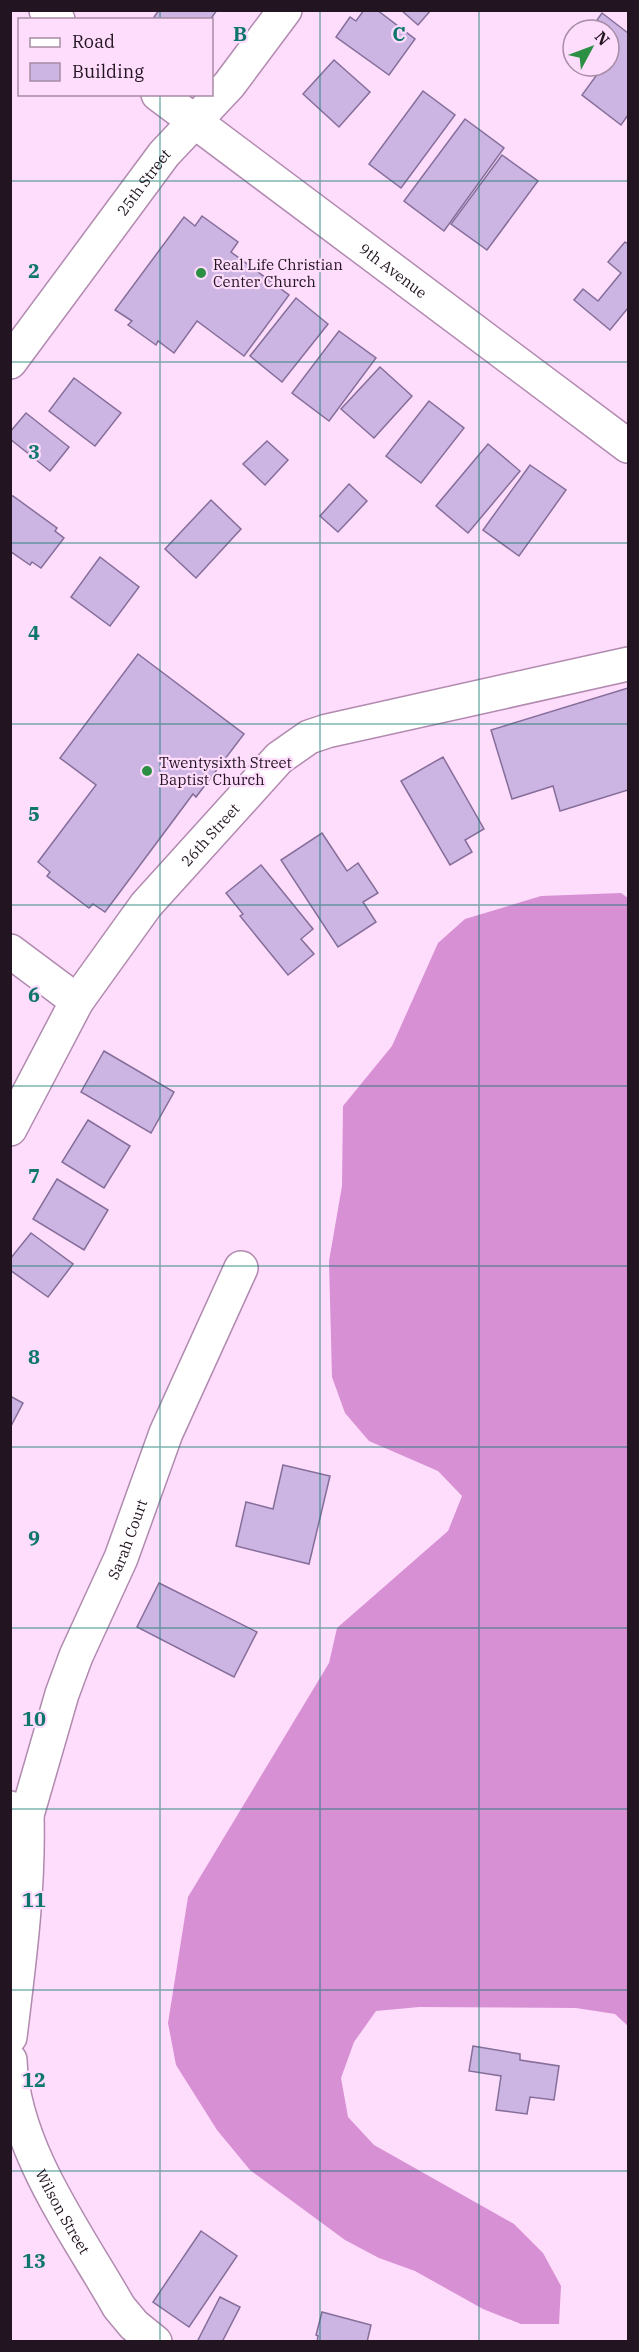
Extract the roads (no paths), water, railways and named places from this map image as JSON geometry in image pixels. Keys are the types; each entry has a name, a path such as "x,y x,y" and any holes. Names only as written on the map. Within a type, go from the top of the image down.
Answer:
{"street":[{"name":"25th Street","path":"10,362 164,154 229,86 285,10"},
{"name":"9th Avenue","path":"161,96 628,446"},
{"name":"26th Street","path":"10,1129 77,1001 146,905 279,758 323,724 628,664"},
{"path":"10,951 77,1001"},
{"name":"Sarah Court","path":"19,1811 76,1656 121,1558 166,1433 241,1268"},
{"path":"10,2037 23,1928 19,1811"},
{"name":"Wilson Street","path":"10,2060 11,2080 19,2117 34,2155 119,2307 134,2325 155,2342"}],"place":[{"name":"Real Life Christian Center Church","path":"201,273"},
{"name":"Twentysixth Street Baptist Church","path":"147,771"}]}
